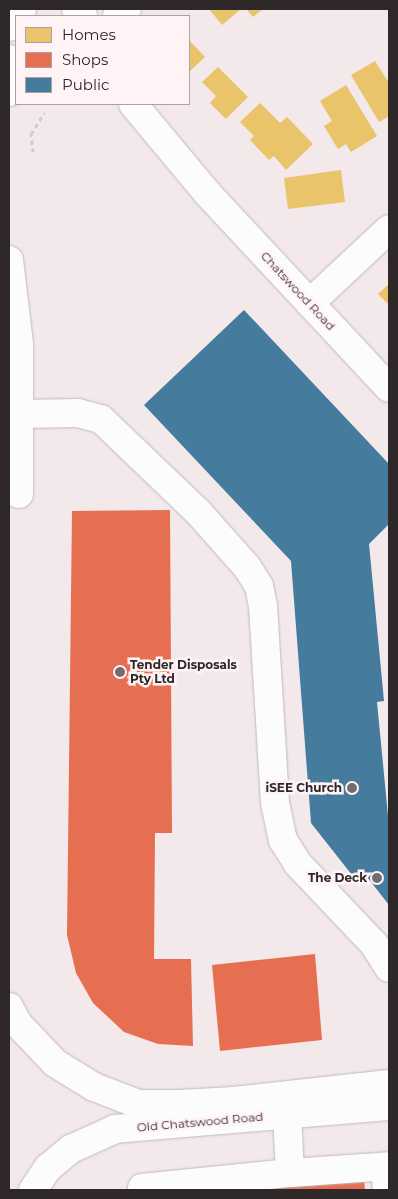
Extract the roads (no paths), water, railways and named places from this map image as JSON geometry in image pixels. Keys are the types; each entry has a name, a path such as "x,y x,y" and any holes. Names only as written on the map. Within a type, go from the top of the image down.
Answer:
{"main road":[{"name":"Chatswood Road","path":"111,105 208,194"},
{"name":"Chatswood Road","path":"134,105 208,194 389,388"},
{"path":"310,303 389,230"},
{"path":"9,260 19,344 19,494"},
{"path":"19,414 78,413 101,419 198,513 247,567 259,586 264,606 275,803 283,840 298,864 374,944 389,968"},
{"name":"Old Chatswood Road","path":"9,1007 18,1024 55,1063 94,1087 138,1104 234,1101 389,1084"},
{"name":"Old Chatswood Road","path":"33,1190 48,1168 71,1149 115,1129 389,1106"},
{"path":"287,1114 290,1173"},
{"path":"142,1188 290,1173 387,1174"}],"place":[{"name":"Tender Disposals Pty Ltd","path":"120,672"},
{"name":"iSEE Church","path":"352,788"},
{"name":"The Deck","path":"377,878"}]}
